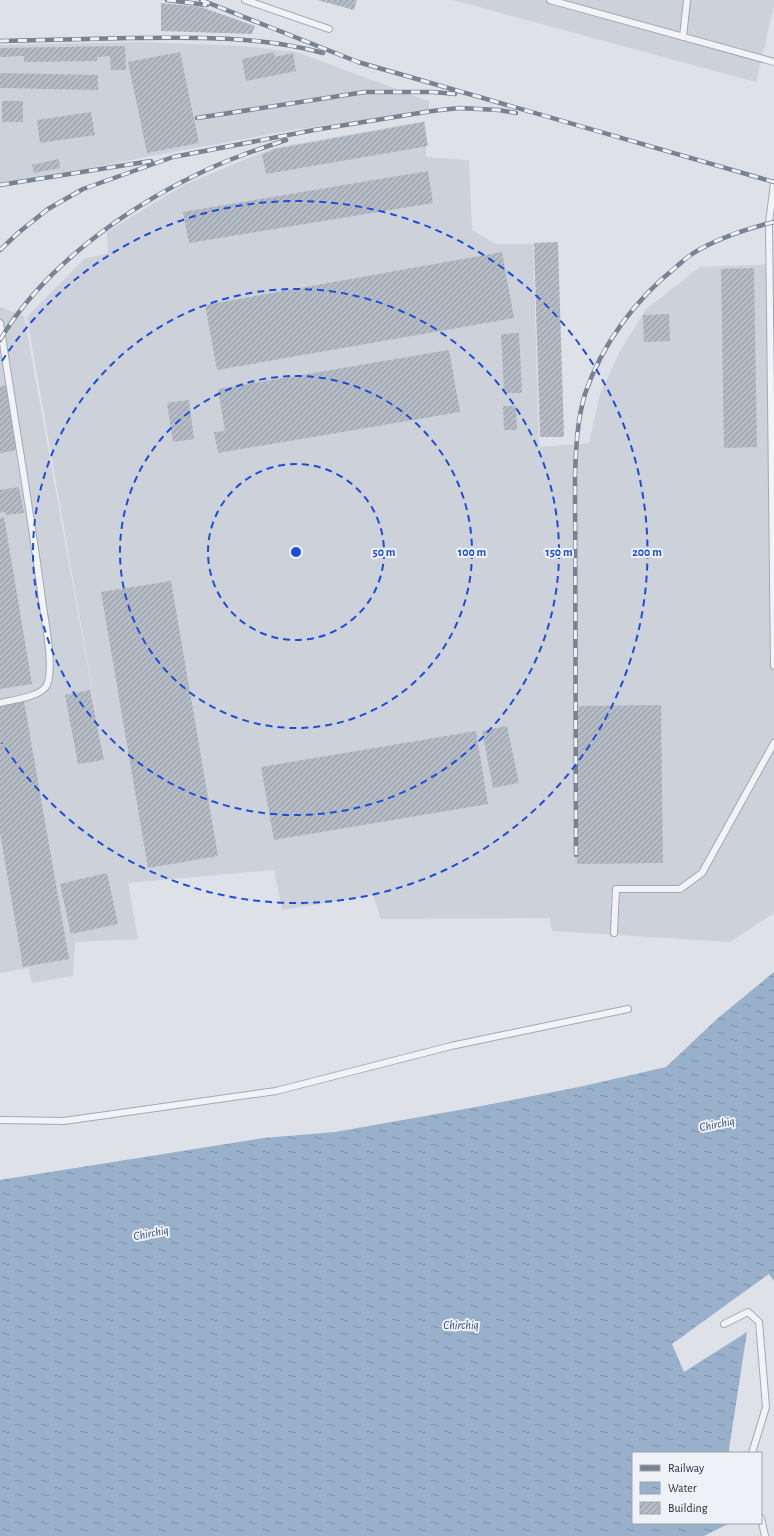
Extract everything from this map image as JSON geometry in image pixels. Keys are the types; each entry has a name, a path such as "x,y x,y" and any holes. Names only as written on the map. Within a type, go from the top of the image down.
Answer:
{"lane":[{"path":"245,0 329,29"},
{"path":"550,0 774,62"},
{"path":"683,37 687,0"},
{"path":"774,183 769,223 774,666"},
{"path":"0,323 39,570 50,662 47,685 42,691 31,696 0,703"},
{"path":"614,932 616,888 680,888 702,872 774,742"},
{"path":"0,1120 64,1121 276,1091 451,1046 628,1009"},
{"path":"724,1324 748,1312 759,1322 766,1407 752,1452"},
{"path":"762,1522 765,1536"}],"shaded area":[{"path":"453,0 774,0 774,6 756,82"},
{"path":"143,42 242,46 296,52 429,101 429,111 298,129 0,186 0,45"},
{"path":"425,121 426,157 469,160 472,230 496,244 533,244 539,447 589,443 600,394 619,353 646,309 700,267 774,264 774,913 730,942 552,931 550,918 381,919 373,895 282,910 274,870 128,883 138,939 75,942 73,976 32,983 28,968 0,973 0,307 24,316 105,761 27,317 84,259 108,253 107,232 184,185 273,148"}],"water":[{"name":"Chirchiq","path":"774,972 774,1281 769,1274 672,1344 684,1372 747,1332 730,1452 632,1452 632,1524 728,1524 704,1536 0,1536 0,1180 264,1138 335,1132 579,1087 666,1067 718,1018"}],"building":[{"path":"317,0 357,0 354,10"},
{"path":"161,3 201,7 255,26 252,34 161,31"},
{"path":"125,46 126,70 111,70 110,56 97,57 97,61 24,62 24,56 0,57 0,48"},
{"path":"180,52 199,143 147,153 128,62"},
{"path":"274,52 275,57 293,53 296,71 246,81 242,59"},
{"path":"0,73 98,75 98,90 0,88"},
{"path":"2,101 23,101 23,122 2,122"},
{"path":"91,112 95,135 40,143 37,120"},
{"path":"424,122 428,146 266,174 262,155 275,149"},
{"path":"59,159 60,168 34,173 32,165"},
{"path":"428,171 433,203 189,243 183,212"},
{"path":"558,242 564,437 540,437 534,243"},
{"path":"502,252 514,318 217,370 205,305"},
{"path":"754,268 757,447 724,448 721,269"},
{"path":"669,314 670,341 644,342 643,315"},
{"path":"519,333 522,393 504,393 501,334"},
{"path":"449,350 460,412 218,453 214,432 225,431 218,389"},
{"path":"6,385 17,450 0,453 0,387"},
{"path":"189,400 194,439 173,442 167,403"},
{"path":"503,406 516,406 517,430 504,430"},
{"path":"19,487 24,513 6,515 5,512 0,513 0,490"},
{"path":"4,517 32,684 0,689 0,518"},
{"path":"171,581 218,856 148,868 101,592"},
{"path":"90,690 104,760 78,764 65,695"},
{"path":"24,701 69,959 23,967 0,833 0,706"},
{"path":"661,705 663,863 577,864 576,706"},
{"path":"507,726 519,783 493,788 482,731"},
{"path":"476,731 488,804 274,840 261,767"},
{"path":"107,873 118,924 71,934 60,884"}],"railway":[{"path":"167,0 207,5"},
{"path":"201,0 358,62 774,182"},
{"path":"0,41 203,38 276,43 323,53"},
{"path":"197,118 365,92 433,92 455,94"},
{"path":"0,250 18,233 48,209 83,189 173,157 314,130 432,111 459,108 499,110 516,113"},
{"path":"0,340 18,314 62,265 114,223 141,205 198,174 252,151 286,140"},
{"path":"0,185 151,161"},
{"path":"576,855 575,475 576,445 582,404 585,394 592,376 610,341 634,309 661,280 690,256 711,243 742,231 774,222"}]}
